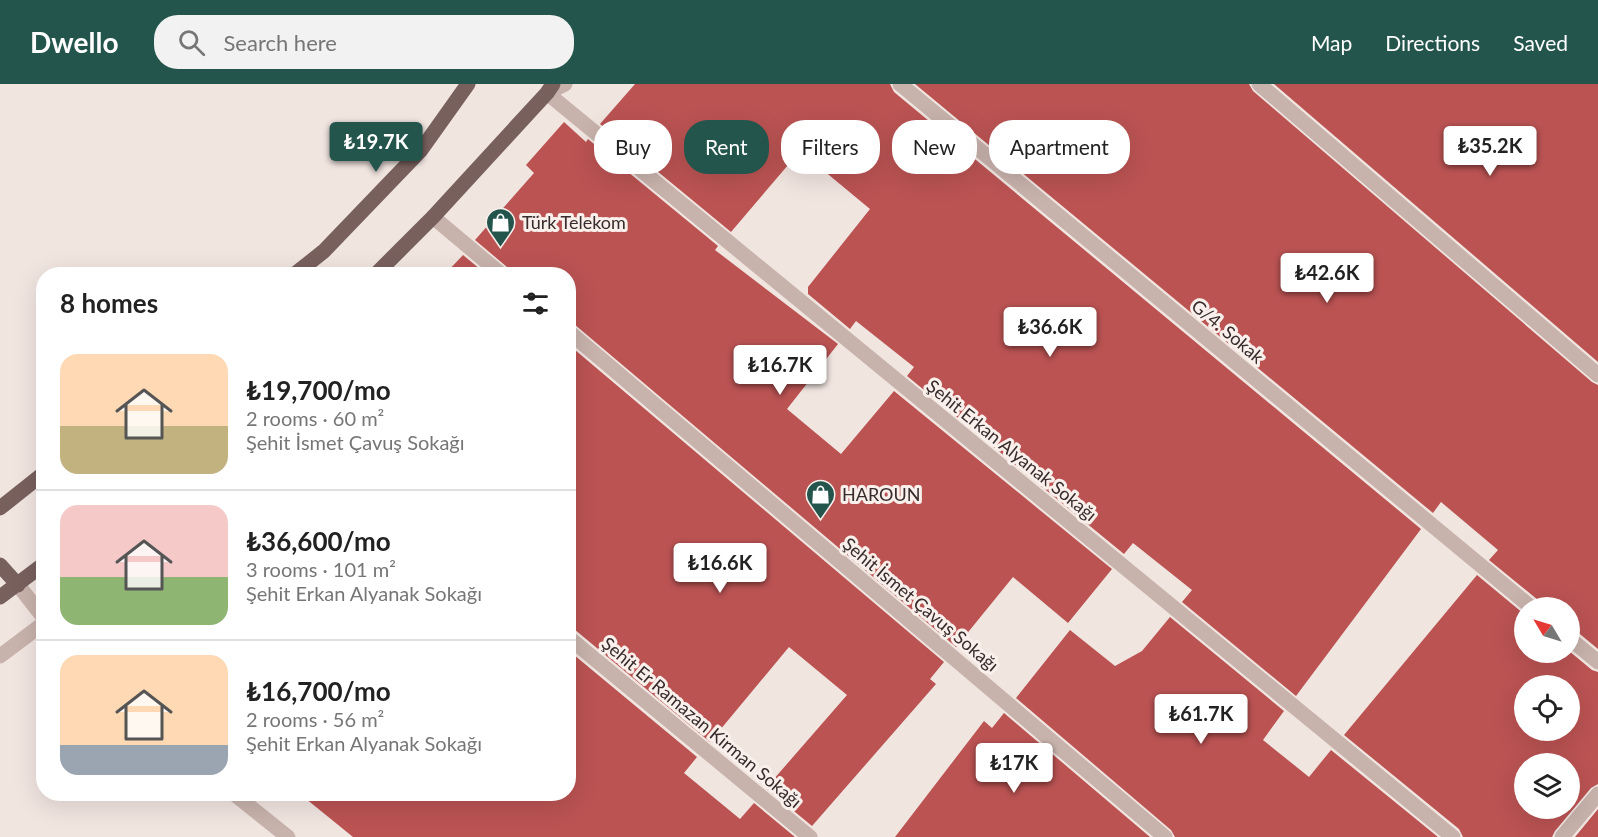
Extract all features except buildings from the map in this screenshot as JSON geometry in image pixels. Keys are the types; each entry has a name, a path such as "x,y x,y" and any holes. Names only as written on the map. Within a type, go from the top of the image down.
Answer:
{"main road":[{"path":"304,267 324,251 420,150 468,84"},
{"path":"383,267 433,217 550,88"},
{"path":"0,508 36,479"},
{"path":"0,565 18,585"},
{"path":"0,597 36,570"}],"street":[{"path":"550,88 564,84"},
{"name":"G/4. Sokak","path":"900,84 1519,597"},
{"path":"1259,84 1598,375"},
{"name":"Şehit Erkan Alyanak Sokağı","path":"550,88 1453,837"},
{"path":"433,217 493,267"},
{"name":"Şehit İsmet Çavuş Sokağı","path":"576,338 1165,837"},
{"path":"18,585 36,610"},
{"path":"0,656 36,627"},
{"name":"Şehit Er Ramazan Kirman Sokağı","path":"576,644 810,837"},
{"path":"1580,647 1598,662"},
{"path":"1562,837 1598,794"},
{"path":"243,801 288,837"}],"place":[{"name":"Türk Telekom","path":"501,248"},
{"name":"HAROUN","path":"821,520"}]}
